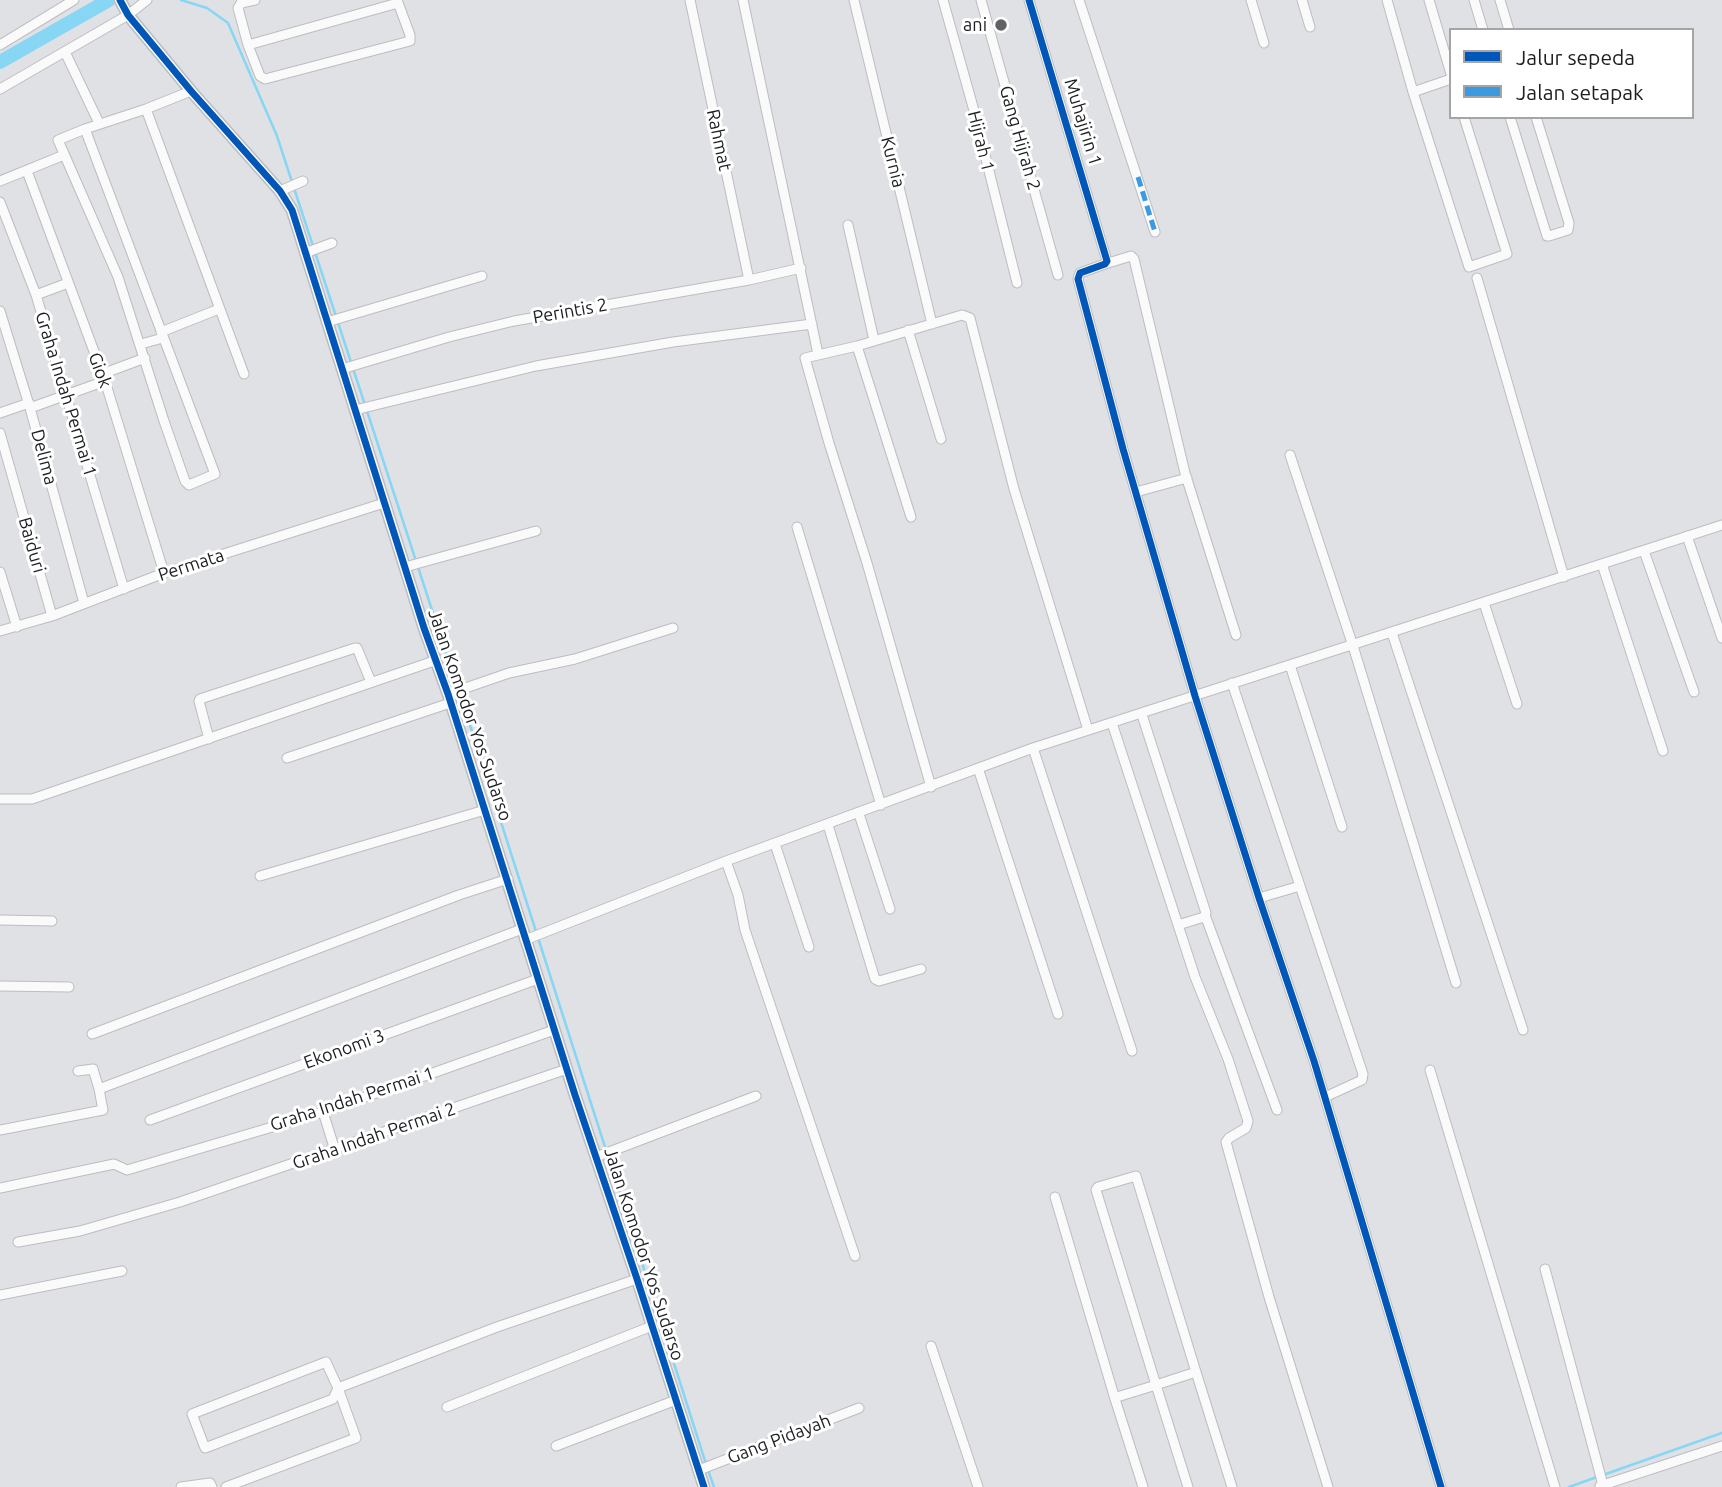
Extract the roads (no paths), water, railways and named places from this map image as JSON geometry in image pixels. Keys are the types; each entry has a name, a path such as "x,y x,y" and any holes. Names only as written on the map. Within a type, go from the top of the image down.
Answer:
{"street":[{"path":"0,45 74,0"},
{"path":"0,89 128,15 147,0"},
{"path":"248,45 398,2 410,41 264,79 260,76 248,45 238,8 241,4 255,0"},
{"name":"Rahmat","path":"690,0 748,280"},
{"path":"743,0 818,354"},
{"name":"Kurnia","path":"854,0 932,324"},
{"name":"Hijrah 1","path":"943,0 1017,283"},
{"name":"Gang Hijrah 2","path":"981,0 1058,275"},
{"name":"Muhajirin 1","path":"1029,0 1105,253 1105,264"},
{"path":"1079,0 1155,232"},
{"path":"1251,0 1264,43"},
{"path":"1302,0 1310,27"},
{"path":"1387,0 1413,92 1469,267 1507,254 1465,119"},
{"path":"1429,0 1449,67"},
{"path":"1474,0 1482,28"},
{"path":"1500,0 1508,28"},
{"name":"Jalan Komodor Yos Sudarso","path":"121,2 128,15 191,91 292,186 292,209 359,409 384,503 408,566 434,661 451,696 554,1030 701,1469 704,1485"},
{"path":"65,52 99,123"},
{"path":"1413,92 1449,80"},
{"path":"85,128 215,474 213,477 186,484 113,264 59,139 85,128 99,123 146,109 191,91"},
{"path":"146,109 244,374"},
{"path":"1511,119 1547,236 1568,230 1569,227 1537,119"},
{"path":"0,181 64,155"},
{"name":"Giok","path":"27,171 104,378 164,573"},
{"name":"Graha Indah Permai 1","path":"0,202 36,295 124,589"},
{"path":"848,225 874,340"},
{"path":"307,252 332,243"},
{"path":"1237,635 1187,478 1134,259 1130,256 1080,273 1079,279 1136,492 1195,696 1325,1097 1441,1487"},
{"name":"Perintis 2","path":"346,368 514,321 748,280 801,268"},
{"path":"330,321 482,276"},
{"path":"1477,278 1564,577"},
{"path":"36,295 68,283"},
{"path":"141,344 219,309"},
{"name":"Delima","path":"0,311 85,603"},
{"path":"931,787 805,358 857,346 962,315 970,318 1014,489 1088,730"},
{"path":"359,409 536,366 673,342 812,324"},
{"path":"908,330 941,439"},
{"path":"857,346 911,517"},
{"path":"0,413 66,395 145,358"},
{"name":"Baiduri","path":"0,433 52,616"},
{"path":"1290,455 1353,646 1456,983"},
{"path":"1136,492 1187,478"},
{"name":"Permata","path":"0,631 52,616 164,573 384,503"},
{"path":"99,1089 526,935 546,931 726,861 1033,748 1142,715 1722,525"},
{"path":"797,527 881,805"},
{"path":"408,566 536,531"},
{"path":"1687,536 1722,638"},
{"path":"1644,551 1694,692"},
{"path":"1602,564 1663,751"},
{"path":"0,572 18,627"},
{"path":"1484,603 1517,704"},
{"path":"287,758 509,674 575,659 673,628"},
{"path":"1392,633 1523,1030"},
{"path":"209,739 200,699 355,648 371,682"},
{"path":"0,799 32,799 434,661"},
{"path":"1290,665 1342,827"},
{"path":"1232,684 1363,1074 1362,1080 1325,1097"},
{"path":"1142,715 1205,915 1277,1110"},
{"path":"1112,723 1195,976 1228,1059 1248,1121 1246,1128 1226,1142 1269,1297 1328,1487"},
{"path":"1033,748 1132,1051"},
{"path":"978,768 1058,1014"},
{"path":"260,876 485,810"},
{"path":"859,814 890,909"},
{"path":"828,825 875,979 879,981 921,969"},
{"path":"775,844 809,947"},
{"path":"726,861 738,895 745,930 855,1256"},
{"path":"92,1034 459,895 508,879"},
{"path":"1259,898 1300,886"},
{"path":"1178,925 1205,915"},
{"path":"0,920 52,921"},
{"name":"Ekonomi 3","path":"150,1120 538,979"},
{"path":"0,986 69,987"},
{"name":"Graha Indah Permai 1","path":"0,1188 114,1164 127,1170 323,1112 554,1030"},
{"path":"0,1130 103,1110 93,1069 78,1071"},
{"name":"Graha Indah Permai 2","path":"18,1242 80,1231 180,1202 567,1069"},
{"path":"1430,1070 1555,1487"},
{"path":"596,1157 756,1096"},
{"path":"323,1112 335,1150"},
{"path":"1188,1487 1096,1190 1098,1187 1137,1177 1232,1487"},
{"path":"1055,1197 1143,1487"},
{"path":"1545,1269 1600,1471 1601,1484 1722,1446"},
{"path":"0,1295 122,1271"},
{"path":"226,1487 355,1438 338,1388 326,1362 192,1414 205,1448 333,1399 338,1388 497,1327 637,1279"},
{"path":"447,1407 652,1326"},
{"path":"931,1346 978,1487"},
{"path":"1115,1399 1196,1372"},
{"path":"556,1446 676,1400"},
{"name":"Gang Pidayah","path":"701,1469 859,1408"},
{"path":"181,1487 210,1483 212,1487"},
{"path":"691,1487 704,1485"}],"waterway":[{"path":"0,62 109,0"},
{"path":"181,0 207,8 228,23 277,136 292,182"},
{"path":"294,188 365,405"},
{"path":"367,411 416,561"},
{"path":"418,567 457,687"},
{"path":"460,694 605,1147"},
{"path":"609,1159 706,1464"},
{"path":"1603,1475 1722,1433"},
{"path":"708,1470 714,1487"},
{"path":"1569,1487 1597,1477"}],"place":[{"name":"ani","path":"1001,25"}]}
